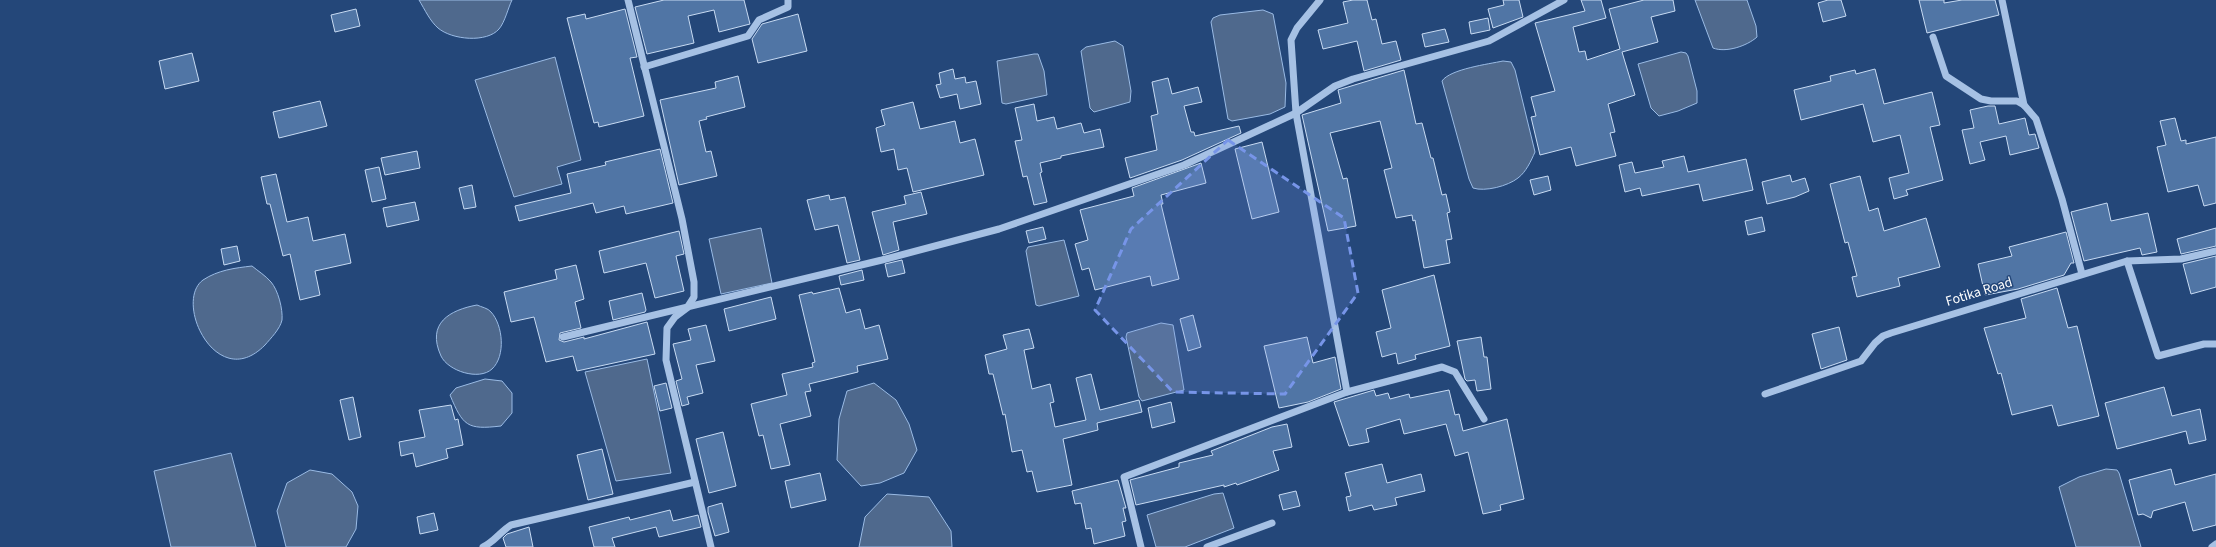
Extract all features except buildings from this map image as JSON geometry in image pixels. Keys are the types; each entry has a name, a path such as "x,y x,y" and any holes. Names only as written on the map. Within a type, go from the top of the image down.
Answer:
{"street":[{"path":"628,0 682,219 694,282 694,297 687,308 675,317 666,328 666,360 712,547"},
{"path":"644,67 748,36 759,20 788,7 788,0"},
{"path":"1320,0 1297,28 1291,40 1296,113 1347,392"},
{"path":"563,337 882,260 999,229 1184,165 1296,113 1335,86 1354,78 1489,42 1564,0"},
{"path":"2002,0 2024,105"},
{"path":"1933,37 1946,76 1981,99 1991,102 2017,101 2024,105 2036,118 2062,199 2082,274"},
{"name":"Fotika Road","path":"1765,394 1861,361 1875,344 1887,334 2127,261 2181,259 2216,251"},
{"path":"2127,261 2158,356 2204,344 2216,344"},
{"path":"1142,547 1124,477 1347,392 1442,368 1456,372 1484,419"},
{"path":"483,547 492,542 500,532 511,525 695,482"},
{"path":"1207,547 1272,523"},
{"path":"2212,547 2216,544"}],"highlighted area":[{"path":"1228,140 1344,218 1358,293 1285,394 1173,392 1095,310 1131,229"}],"water":[{"path":"419,0 512,0 499,29 486,36 469,38 452,35 438,28 430,19"},
{"path":"1695,0 1747,0 1756,26 1757,37 1736,48 1724,50 1713,48"},
{"path":"1263,10 1273,14 1286,83 1285,107 1270,114 1232,121 1228,119 1211,22 1213,18 1220,15"},
{"path":"1115,41 1123,46 1131,91 1130,102 1094,112 1090,108 1081,51 1086,47"},
{"path":"1681,52 1686,53 1688,56 1697,91 1697,103 1678,111 1659,116 1651,108 1638,64"},
{"path":"1038,54 1044,71 1047,95 1006,104 1002,103 997,61"},
{"path":"555,57 581,160 557,167 562,184 514,197 475,80"},
{"path":"1503,61 1511,62 1515,70 1535,152 1526,170 1514,181 1503,186 1490,189 1473,188 1469,179 1442,81 1446,77 1461,70"},
{"path":"761,228 772,283 721,294 709,239"},
{"path":"1064,240 1079,296 1039,306 1036,305 1026,251 1028,247"},
{"path":"252,266 274,285 280,300 282,320 277,330 265,345 247,357 231,359 216,352 205,339 197,323 193,306 195,291 203,280 215,274"},
{"path":"477,305 491,312 495,318 500,332 501,349 496,363 492,369 486,373 464,373 450,366 441,356 437,345 436,335 443,320 458,310"},
{"path":"1161,323 1173,325 1184,390 1142,401 1139,397 1126,337 1127,333"},
{"path":"647,359 671,473 616,481 585,372"},
{"path":"485,379 502,381 512,393 512,413 501,426 481,427 468,424 459,413 450,395 456,388"},
{"path":"874,383 896,400 909,424 917,450 904,473 880,483 861,486 837,460 839,419 847,391"},
{"path":"231,453 256,547 171,547 154,471"},
{"path":"2106,469 2117,470 2119,473 2141,547 2076,547 2059,487 2079,477"},
{"path":"310,470 332,474 352,492 358,506 356,529 346,547 286,547 277,511 287,483"},
{"path":"1223,493 1234,528 1185,547 1156,547 1147,515 1214,494"},
{"path":"887,494 929,497 951,531 952,547 859,547 865,517"}]}
